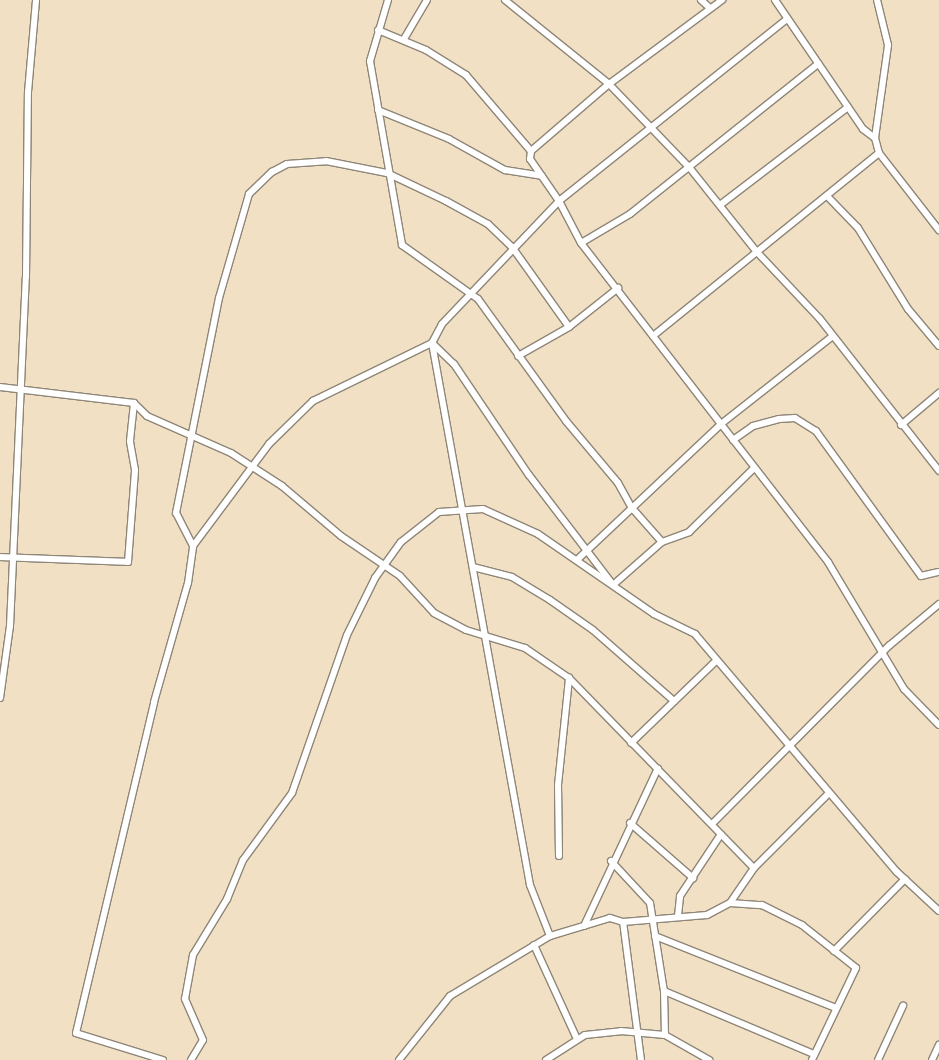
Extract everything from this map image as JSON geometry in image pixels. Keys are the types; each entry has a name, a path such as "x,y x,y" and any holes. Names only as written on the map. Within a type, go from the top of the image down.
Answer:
{"street":[{"path":"0,698 10,626 10,560 21,392 28,92 36,0"},
{"path":"388,0 370,61 387,173 394,191 402,245 471,295 618,483 632,508 662,542"},
{"path":"404,40 427,0"},
{"path":"505,0 609,84 689,167 756,251 833,336 901,426 939,471"},
{"path":"701,0 710,8"},
{"path":"722,0 609,84 531,150 530,159 559,201 581,243 618,288 753,469 828,562 884,652 904,689 939,725"},
{"path":"775,0 786,19 848,107 875,138"},
{"path":"877,0 888,45 875,138 879,153 939,230"},
{"path":"163,1060 76,1033 154,702 188,582 193,546 227,505 250,465 313,401 432,343 442,324 471,295 512,247 559,201 649,125 786,19"},
{"path":"378,30 404,40 466,75 531,150"},
{"path":"581,243 630,214 818,64"},
{"path":"720,205 848,107"},
{"path":"378,110 449,139 512,173 542,176"},
{"path":"653,336 756,251 828,197 879,153"},
{"path":"193,546 176,513 230,256 254,186 287,164 326,160 387,173 488,224 512,247 569,327"},
{"path":"828,197 858,228 908,308 939,346"},
{"path":"518,356 569,327 618,288"},
{"path":"579,558 721,424 833,336"},
{"path":"432,343 461,510 473,567 483,634 530,885 550,936"},
{"path":"432,343 454,364 586,551 613,585"},
{"path":"0,387 21,392 134,403 147,416 192,435 250,465 383,563 434,613 483,634 525,648 569,678 631,744 658,768 754,868"},
{"path":"901,426 939,393"},
{"path":"0,557 10,560 128,562 135,470 130,441 134,403"},
{"path":"733,440 753,426 779,419 794,418 816,431 921,576 939,572"},
{"path":"613,585 662,542 690,532 753,469"},
{"path":"191,1060 203,1040 185,999 189,965 227,899 243,860 292,793 347,635 383,563 431,515 461,510 483,509 579,558 613,585 672,624 695,634 716,661 792,745 829,793 905,879 939,911"},
{"path":"473,567 512,577 550,600 593,630 674,701"},
{"path":"712,824 884,652 939,604"},
{"path":"631,744 716,661"},
{"path":"559,856 558,785 569,678"},
{"path":"584,926 611,861 658,768"},
{"path":"399,1060 450,996 550,936 610,918 623,922 707,915 730,903 754,868 829,793"},
{"path":"630,823 693,878"},
{"path":"678,916 680,896 721,834"},
{"path":"611,861 650,903 664,991 664,1035"},
{"path":"834,951 905,879"},
{"path":"664,991 813,1057 856,968 802,925 762,905 730,903"},
{"path":"623,922 641,1060"},
{"path":"655,936 836,1008"},
{"path":"534,945 577,1039"},
{"path":"878,1060 903,1006"},
{"path":"546,1060 577,1039 610,1032 664,1035 709,1060"},
{"path":"932,1060 939,1045"}]}
